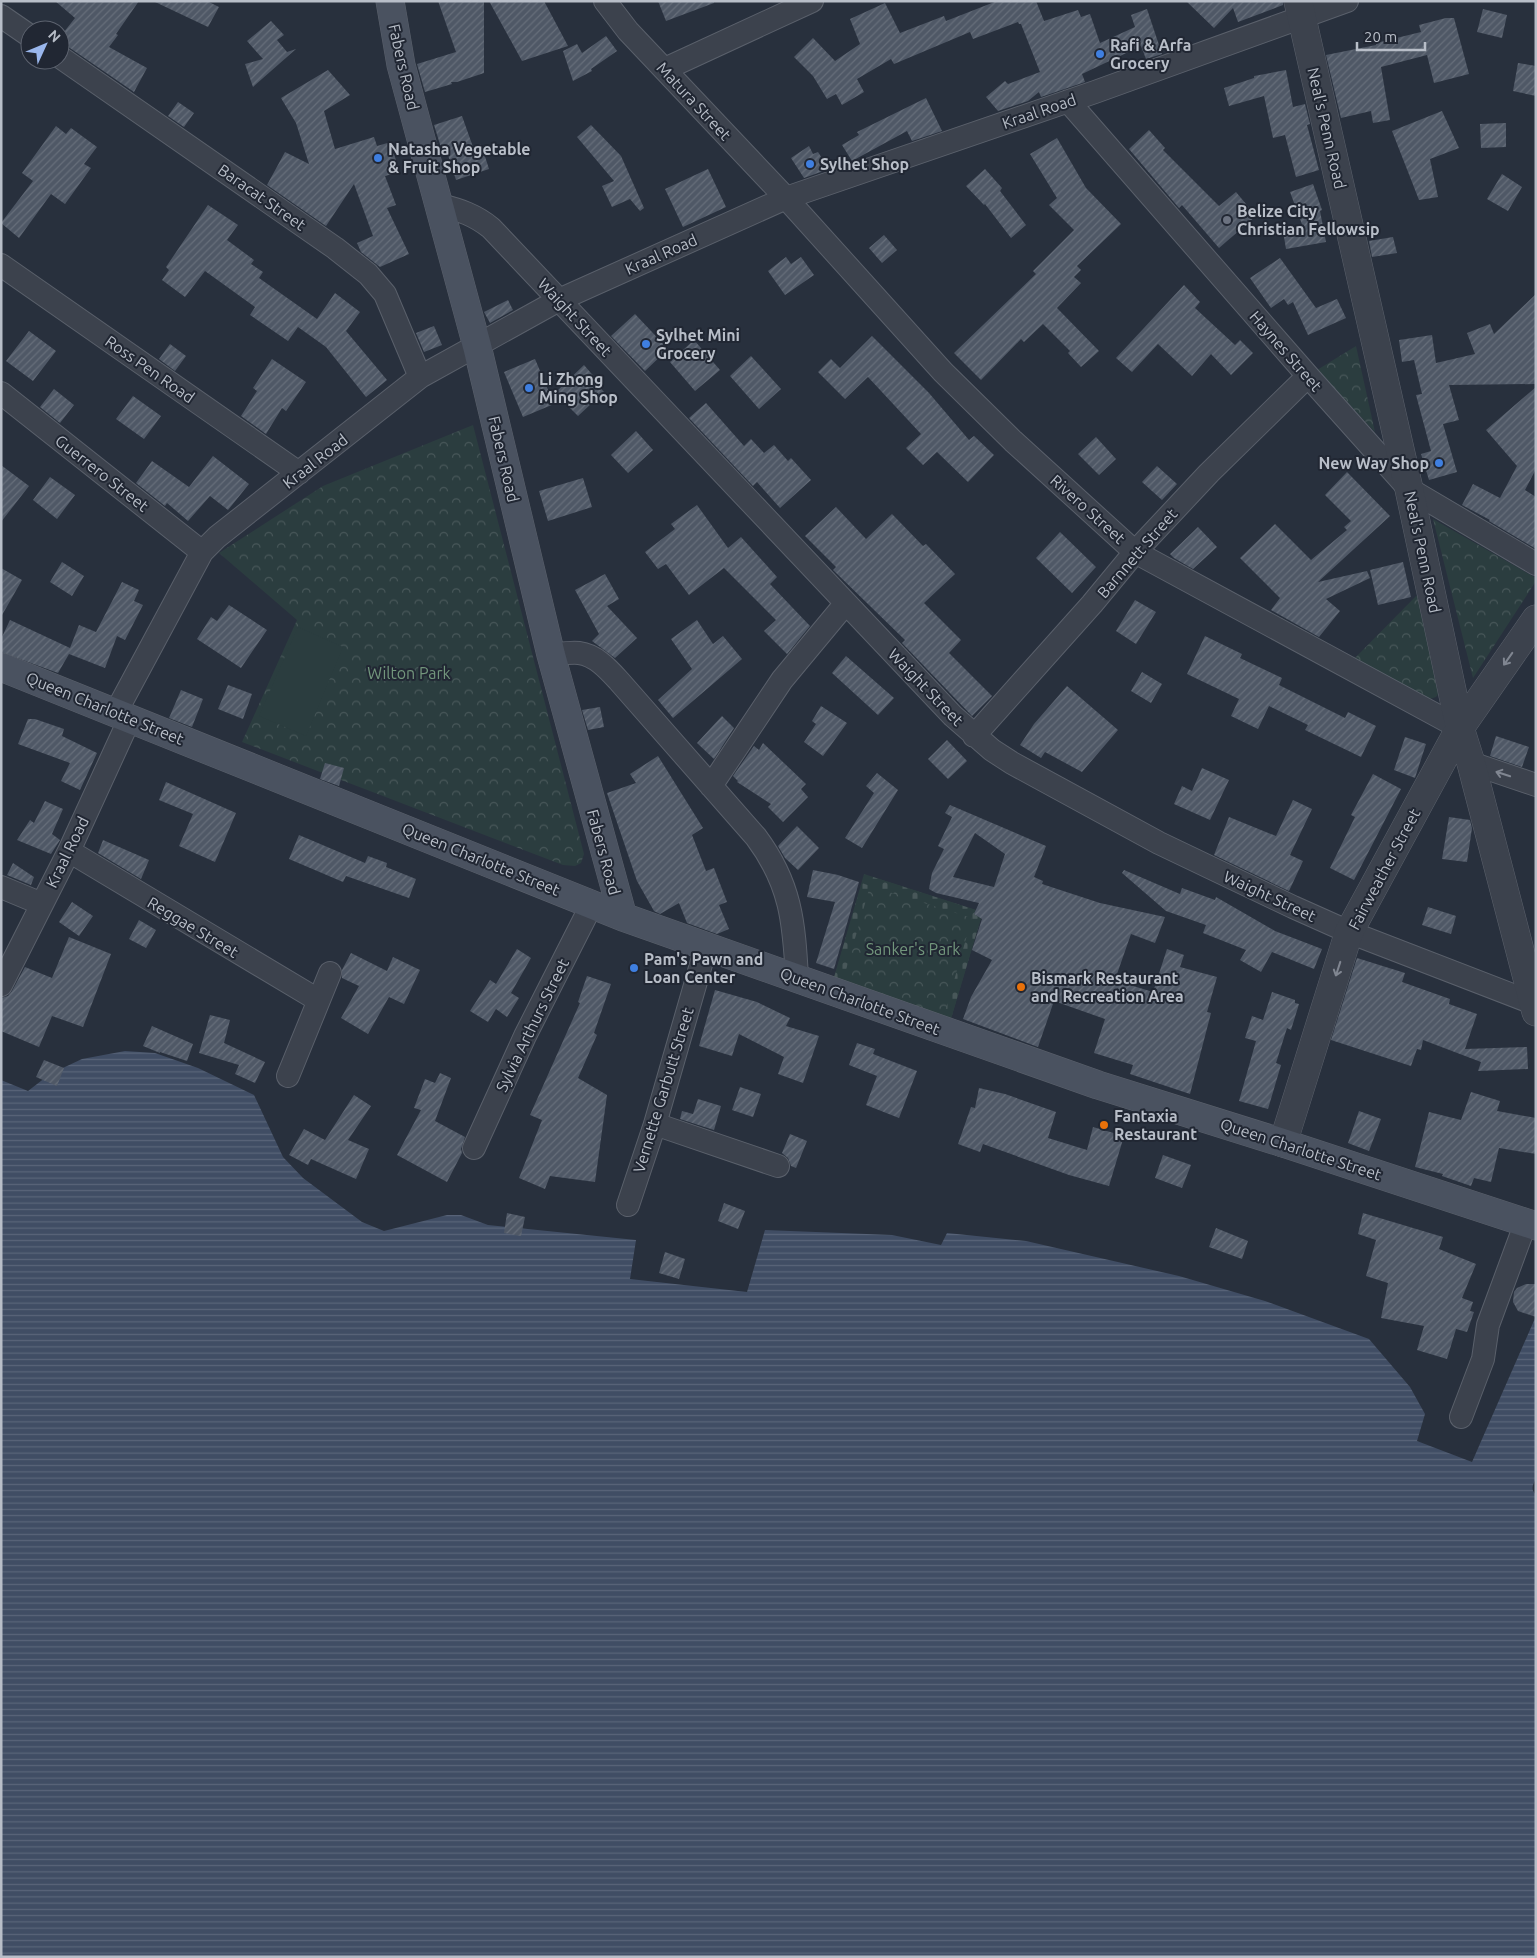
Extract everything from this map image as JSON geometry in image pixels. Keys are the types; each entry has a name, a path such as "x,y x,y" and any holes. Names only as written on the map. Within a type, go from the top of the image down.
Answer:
{"main road":[{"name":"Fabers Road","path":"390,1 401,65 477,346 551,655 623,917"},
{"name":"Queen Charlotte Street","path":"1,667 623,917 1098,1085 1531,1224"}],"street":[{"name":"Matura Street","path":"605,1 628,32 786,198"},
{"path":"665,69 812,1"},
{"name":"Kraal Road","path":"1,985 69,852 123,715 202,552 217,537 420,376 558,300 786,198 1068,101 1300,9 1347,1"},
{"name":"Neal's Penn Road","path":"1300,9 1409,489 1460,728 1535,1008"},
{"path":"1,16 20,29"},
{"name":"Baracat Street","path":"70,64 327,242 368,274 385,294 420,376"},
{"name":"Haynes Street","path":"1068,101 1409,489 1536,564"},
{"name":"Rivero Street","path":"786,198 943,372 1012,441 1135,552 1460,728"},
{"name":"Waight Street","path":"440,205 465,211 480,219 491,228 974,736 1012,763 1159,843 1349,932 1535,1008"},
{"name":"Ross Pen Road","path":"1,265 299,473"},
{"name":"Barnnett Street","path":"974,736 1092,604 1135,552 1209,473 1308,376"},
{"name":"Guerrero Street","path":"1,393 202,552"},
{"path":"711,786 782,680 846,603"},
{"name":"Fairweather Street","path":"1283,1143 1349,932 1460,728 1536,619"},
{"path":"551,655 580,653 590,656 603,665 770,855 781,878 790,905 797,978"},
{"path":"1471,764 1536,785"},
{"name":"Reggae Street","path":"69,852 318,1000"},
{"path":"1,888 42,904"},
{"name":"Sylvia Arthurs Street","path":"474,1148 525,1036 592,904"},
{"name":"Vernette Garbutt Street","path":"628,1205 706,947"},
{"path":"288,1076 330,973"},
{"path":"654,1124 778,1166"},
{"path":"1461,1417 1483,1359 1488,1326 1531,1224"}],"green space":[{"path":"1356,346 1375,432 1317,370"},
{"name":"Wilton Park","path":"473,425 584,854 581,863 575,866 563,865 242,742 297,620 219,553 323,486"},
{"path":"1433,519 1536,578 1536,581 1473,678"},
{"path":"1421,591 1443,688 1436,697 1426,700 1352,661"},
{"path":"298,627 343,647 306,736 259,716"},
{"name":"Sanker's Park","path":"864,874 976,910 974,914 981,918 950,1022 833,981"},
{"path":"873,877 976,910 974,914 981,918 950,1022 943,1019 972,918 870,886"},
{"path":"862,883 870,886 842,984 833,981"}],"water":[{"path":"125,1051 155,1053 198,1068 254,1095 283,1157 303,1178 362,1222 384,1231 447,1215 461,1215 488,1225 636,1240 630,1279 747,1292 765,1230 892,1235 941,1245 947,1233 1026,1241 1179,1276 1265,1301 1369,1339 1410,1387 1425,1414 1417,1441 1472,1462 1536,1316 1536,1478 1533,1489 1536,1495 1536,1957 1,1957 1,1080 28,1091 50,1074 82,1059"}],"building":[{"path":"55,1 139,1 109,47 147,68 134,92 70,48 70,24 75,18"},
{"path":"153,1 207,1 219,7 208,27"},
{"path":"438,1 484,1 484,73 457,82 451,82 452,84 425,92 417,64 456,52"},
{"path":"489,1 544,1 568,46 522,61"},
{"path":"658,1 714,1 714,3 666,21"},
{"path":"997,1 1036,1 1044,21 1078,10 1081,17 1090,14 1100,43 1135,27 1131,15 1147,9 1162,54 1146,59 1141,46 1082,74 1085,82 1041,97 1039,92 1028,101 998,111 986,97 1005,81 1008,84 1040,72 1021,24 1018,22 973,39 970,32 894,64 891,59 857,79 864,92 842,105 836,94 827,99 813,76 794,57 813,38 835,61 860,44 850,19 885,3 900,33 944,16 946,21"},
{"path":"1186,1 1283,1 1283,5 1238,22 1233,8 1214,28"},
{"path":"1483,9 1507,15 1502,38 1477,32"},
{"path":"1446,18 1454,18 1469,74 1434,83 1427,55 1381,67 1390,120 1373,123 1371,111 1341,118 1326,55 1376,45 1376,43 1421,32 1419,25"},
{"path":"271,21 284,35 277,40 287,52 296,49 253,87 245,64 263,59 247,41"},
{"path":"606,36 617,51 591,69 592,71 573,81 563,51 577,44 582,53"},
{"path":"1518,63 1536,66 1536,96 1513,91"},
{"path":"328,70 350,95 324,111 335,149 374,137 377,146 391,142 399,172 385,176 396,205 387,208 409,254 380,267 361,252 357,243 373,236 354,184 326,226 267,185 285,152 309,164 296,123 281,98"},
{"path":"1286,70 1293,107 1305,104 1310,124 1307,125 1319,170 1296,177 1285,135 1273,138 1264,96 1229,106 1224,88 1254,78 1254,76"},
{"path":"926,98 942,131 912,141 907,131 852,161 842,145 859,135 857,132"},
{"path":"178,102 194,113 184,127 168,116"},
{"path":"1442,111 1459,148 1430,159 1438,197 1419,200 1392,131"},
{"path":"462,116 473,147 481,144 489,169 456,180 447,152 443,154 434,125"},
{"path":"1506,123 1506,147 1481,148 1480,124"},
{"path":"591,125 621,156 644,208 640,211 630,199 612,207 602,186 614,181 577,137"},
{"path":"56,126 66,134 71,128 97,147 84,164 91,168 65,204 51,194 19,238 1,223 33,181 22,173"},
{"path":"1149,130 1165,148 1163,150 1219,206 1236,192 1256,216 1219,248 1182,205 1179,208 1129,149"},
{"path":"1057,138 1086,188 1121,224 1077,266 1081,270 1074,277 1081,283 1057,308 1099,351 1081,367 1068,353 1070,351 1043,324 1024,342 1021,339 981,380 954,353 1036,274 1033,271 1074,230 1049,205 1057,198 1030,154"},
{"name":"Sylhet Shop","path":"809,146 813,154 818,152 829,169 804,178 791,158"},
{"path":"708,169 726,207 683,227 665,189"},
{"path":"985,169 1002,188 1000,191 1026,225 1011,238 985,204 966,186"},
{"path":"1502,174 1522,187 1508,211 1487,199"},
{"path":"1313,184 1322,210 1320,211 1326,242 1286,249 1283,231 1303,227 1290,192"},
{"path":"208,205 238,225 227,240 254,260 251,264 263,272 259,278 317,319 335,293 360,312 346,331 387,380 366,397 326,347 298,327 288,341 250,315 255,307 205,271 185,297 162,280 169,270 166,267"},
{"path":"884,235 897,250 882,263 869,248"},
{"path":"1393,237 1397,253 1372,257 1369,241"},
{"path":"786,257 791,264 801,257 814,275 785,295 768,271"},
{"path":"1280,258 1316,308 1337,299 1346,318 1308,335 1293,302 1288,305 1284,299 1271,308 1250,278"},
{"path":"1184,285 1200,302 1195,308 1235,345 1240,340 1253,353 1231,375 1211,354 1192,376 1158,344 1132,372 1116,358"},
{"path":"1536,294 1536,384 1449,385 1459,420 1443,424 1457,472 1429,480 1421,454 1431,451 1416,395 1422,394 1414,360 1402,362 1399,340 1432,335 1436,363 1475,354 1467,333 1490,324 1494,334"},
{"path":"508,300 513,310 490,323 484,312"},
{"path":"635,314 668,349 645,371 611,336"},
{"path":"434,326 442,345 424,352 416,333"},
{"path":"29,331 56,351 33,381 6,361"},
{"path":"872,336 929,393 969,440 974,436 994,455 968,482 937,452 923,465 906,448 921,434 868,377 845,399 818,372 831,359 840,368"},
{"path":"694,340 720,370 695,391 670,362"},
{"path":"170,344 186,356 175,371 159,359"},
{"path":"751,356 781,389 759,409 730,376"},
{"path":"272,359 306,382 286,411 282,408 266,434 241,416 257,391 253,388"},
{"name":"Li Zhong Ming Shop","path":"535,359 554,404 523,417 504,372"},
{"path":"584,365 597,380 595,382 604,392 578,416 555,393"},
{"path":"1536,387 1536,469 1525,490 1536,497 1536,549 1462,505 1473,484 1500,498 1517,466 1486,430"},
{"path":"54,389 74,405 60,423 40,407"},
{"path":"133,396 161,416 144,439 116,419"},
{"path":"706,403 744,446 751,439 764,453 774,445 788,461 791,458 811,480 780,508 757,482 753,486 689,418"},
{"path":"636,431 653,450 628,473 611,455"},
{"path":"1096,437 1116,459 1099,475 1078,454"},
{"path":"213,456 249,484 228,510 210,496 188,521 167,503 165,506 136,483 152,461 189,487"},
{"path":"1,465 29,486 1,522"},
{"path":"1157,466 1177,484 1162,500 1142,482"},
{"path":"1347,472 1390,516 1318,582 1367,571 1370,578 1326,599 1340,611 1319,637 1271,610 1280,598 1240,558 1275,524 1311,560 1347,530 1344,527 1351,521 1325,495"},
{"path":"50,477 75,495 57,519 33,500"},
{"path":"583,478 592,507 548,521 539,491"},
{"path":"697,505 728,548 741,537 777,577 770,584 810,626 787,654 764,631 776,620 724,568 689,595 666,564 658,569 645,552 675,529 671,524"},
{"path":"836,507 866,539 892,514 923,546 926,544 955,574 924,603 961,640 949,653 992,696 972,716 902,643 905,640 833,570 836,567 805,536"},
{"path":"1198,527 1217,547 1193,569 1170,554"},
{"path":"1060,532 1096,567 1072,593 1036,558"},
{"path":"62,562 84,576 72,596 50,582"},
{"path":"1403,562 1411,597 1378,605 1370,570"},
{"path":"1,568 22,580 1,617"},
{"path":"605,574 619,599 607,606 637,638 615,658 592,641 599,634 575,590"},
{"path":"122,582 139,590 134,601 143,605 125,640 117,636 105,668 69,654 58,673 1,652 1,639 10,620 70,648 79,625 96,632"},
{"path":"1135,600 1156,612 1136,644 1116,631"},
{"path":"229,605 267,630 241,668 197,639 211,617 217,621"},
{"path":"697,620 713,644 723,636 742,659 673,718 658,700 692,669 671,639"},
{"path":"1205,636 1242,654 1240,658 1282,678 1279,685 1345,718 1348,712 1376,726 1361,757 1305,730 1308,725 1269,706 1258,729 1231,716 1239,699 1187,674"},
{"path":"846,656 894,698 878,715 832,673"},
{"path":"1142,672 1162,684 1151,703 1131,691"},
{"path":"228,685 252,694 243,719 218,709"},
{"path":"1067,686 1118,730 1082,772 1045,752 1041,758 1020,745 1034,724"},
{"path":"181,690 203,699 192,727 169,718"},
{"path":"821,706 847,723 823,756 804,742 816,724 812,721"},
{"path":"600,707 604,727 588,730 582,710"},
{"path":"722,716 734,728 714,759 697,743"},
{"path":"28,719 35,719 64,729 62,736 97,753 80,790 61,781 70,763 18,744"},
{"path":"1496,736 1529,747 1522,767 1490,756"},
{"path":"1405,737 1426,744 1415,778 1394,770"},
{"path":"947,740 967,761 948,779 928,759"},
{"path":"763,743 806,784 801,789 808,797 783,822 768,807 771,804 737,782 733,776 754,746 759,750"},
{"path":"658,756 703,828 692,835 706,871 714,868 727,902 719,905 729,929 717,934 687,923 679,903 660,914 654,911 637,881 607,793 636,783 630,774"},
{"path":"325,763 344,768 339,786 320,779"},
{"path":"1202,768 1229,780 1210,820 1174,804 1182,786 1192,791"},
{"path":"877,773 898,790 862,848 845,838 874,793 866,786"},
{"path":"1373,774 1401,789 1354,880 1330,868 1355,817 1351,815"},
{"path":"166,782 236,813 215,862 179,846 193,814 159,800"},
{"path":"1293,800 1312,809 1290,855 1303,861 1289,891 1214,855 1229,817 1276,836"},
{"path":"45,801 63,809 52,834 60,840 51,854 17,840 30,820 34,823"},
{"path":"950,805 1046,846 1034,877 1043,881 1042,884 1100,903 1165,917 1155,943 1131,934 1117,974 1122,976 1120,982 1153,992 1167,949 1184,955 1180,967 1217,977 1207,1012 1211,1013 1190,1094 1130,1074 1133,1065 1094,1053 1105,1019 1054,1001 1038,1047 963,1019 971,997 992,960 972,950 982,919 974,914 979,903 936,893 929,889 932,873 944,849 938,846 952,817 945,813","holes":["975,833 1005,854 994,887 953,877"]},
{"path":"1449,817 1470,820 1472,828 1467,862 1442,859"},
{"path":"797,826 819,848 798,870 785,858 778,846"},
{"path":"299,835 365,863 368,856 387,863 386,867 416,879 409,898 346,876 343,882 289,859"},
{"path":"103,840 149,860 141,879 98,853"},
{"path":"13,863 34,877 31,885 7,875"},
{"path":"813,870 859,882 834,969 816,963 835,902 807,897"},
{"path":"1124,870 1180,894 1182,888 1215,900 1216,897 1275,931 1322,949 1314,969 1272,952 1261,972 1240,960 1246,950 1203,933 1206,925 1166,911 1122,873"},
{"path":"72,902 93,916 79,936 59,922"},
{"path":"1428,907 1456,916 1451,934 1422,925"},
{"path":"139,920 156,930 146,948 129,939"},
{"path":"69,937 111,954 83,1027 52,1016 39,1047 1,1031 1,998 8,996 12,991 25,967 52,978"},
{"path":"517,949 531,958 511,993 519,998 507,1017 496,1009 488,1022 470,1011 490,980 496,984"},
{"path":"351,953 387,971 393,957 420,970 404,1004 389,997 368,1034 341,1018 359,986 342,978 342,970"},
{"path":"1357,958 1405,973 1402,982 1450,999 1449,1004 1477,1014 1465,1049 1527,1047 1528,1069 1478,1071 1481,1062 1423,1040 1421,1050 1417,1049 1411,1066 1331,1040"},
{"path":"587,976 611,984 594,1033 597,1035 578,1078 607,1095 595,1182 550,1176 545,1189 519,1178 542,1120 530,1115 580,1003 578,1002"},
{"path":"715,990 757,1002 790,1018 786,1026 819,1036 803,1083 778,1074 784,1057 739,1034 732,1056 699,1046"},
{"path":"1272,992 1295,1000 1295,1003 1299,1004 1291,1030 1287,1028 1276,1063 1281,1065 1268,1109 1239,1101 1256,1041 1245,1038 1252,1016 1263,1020"},
{"path":"210,1015 230,1020 224,1043 265,1062 255,1083 235,1074 239,1065 199,1053"},
{"path":"152,1026 193,1044 187,1061 143,1046"},
{"path":"857,1043 875,1049 873,1054 917,1071 899,1118 866,1105 877,1076 849,1065"},
{"path":"44,1060 64,1068 57,1086 36,1077"},
{"path":"440,1073 451,1078 435,1121 465,1137 461,1149 462,1153 447,1182 397,1155 421,1110 414,1108 425,1079 435,1083"},
{"path":"740,1087 761,1094 753,1117 732,1110"},
{"path":"979,1088 1005,1094 1056,1112 1048,1138 1087,1150 1093,1127 1124,1136 1109,1186 1069,1175 983,1144 980,1152 958,1144 971,1107 975,1108"},
{"path":"1471,1092 1500,1101 1497,1111 1536,1118 1536,1154 1499,1148 1491,1182 1474,1178 1471,1186 1442,1176 1443,1174 1415,1167 1429,1112 1461,1120"},
{"path":"354,1095 371,1106 348,1140 369,1149 356,1179 311,1159 308,1165 289,1155 304,1129 325,1140"},
{"path":"698,1099 721,1106 714,1130 680,1119 682,1111 693,1114"},
{"path":"1359,1111 1381,1119 1369,1151 1348,1143"},
{"path":"790,1134 807,1141 796,1168 791,1166 788,1158 782,1153"},
{"path":"1163,1155 1191,1165 1182,1188 1155,1178"},
{"path":"724,1203 745,1211 738,1229 718,1221"},
{"path":"507,1213 525,1217 521,1236 504,1233"},
{"path":"1363,1213 1443,1237 1439,1249 1476,1264 1462,1298 1473,1302 1470,1311 1474,1312 1467,1332 1456,1329 1447,1359 1417,1350 1424,1326 1381,1318 1388,1283 1366,1276 1376,1240 1358,1234"},
{"path":"1216,1228 1248,1241 1242,1259 1209,1247"},
{"path":"665,1252 685,1259 679,1279 659,1273"},
{"path":"1526,1284 1536,1284 1536,1317 1518,1311 1513,1302 1514,1292 1517,1288"}],"place":[{"name":"Rafi & Arfa Grocery","path":"1100,54"},
{"name":"Natasha Vegetable & Fruit Shop","path":"378,158"},
{"name":"Sylhet Shop","path":"810,164"},
{"name":"Belize City Christian Fellowsip","path":"1227,220"},
{"name":"Sylhet Mini Grocery","path":"646,344"},
{"name":"Li Zhong Ming Shop","path":"529,388"},
{"name":"New Way Shop","path":"1439,463"},
{"name":"Pam's Pawn and Loan Center","path":"634,968"},
{"name":"Bismark Restaurant and Recreation Area","path":"1021,987"},
{"name":"Fantaxia Restaurant","path":"1104,1125"}]}
